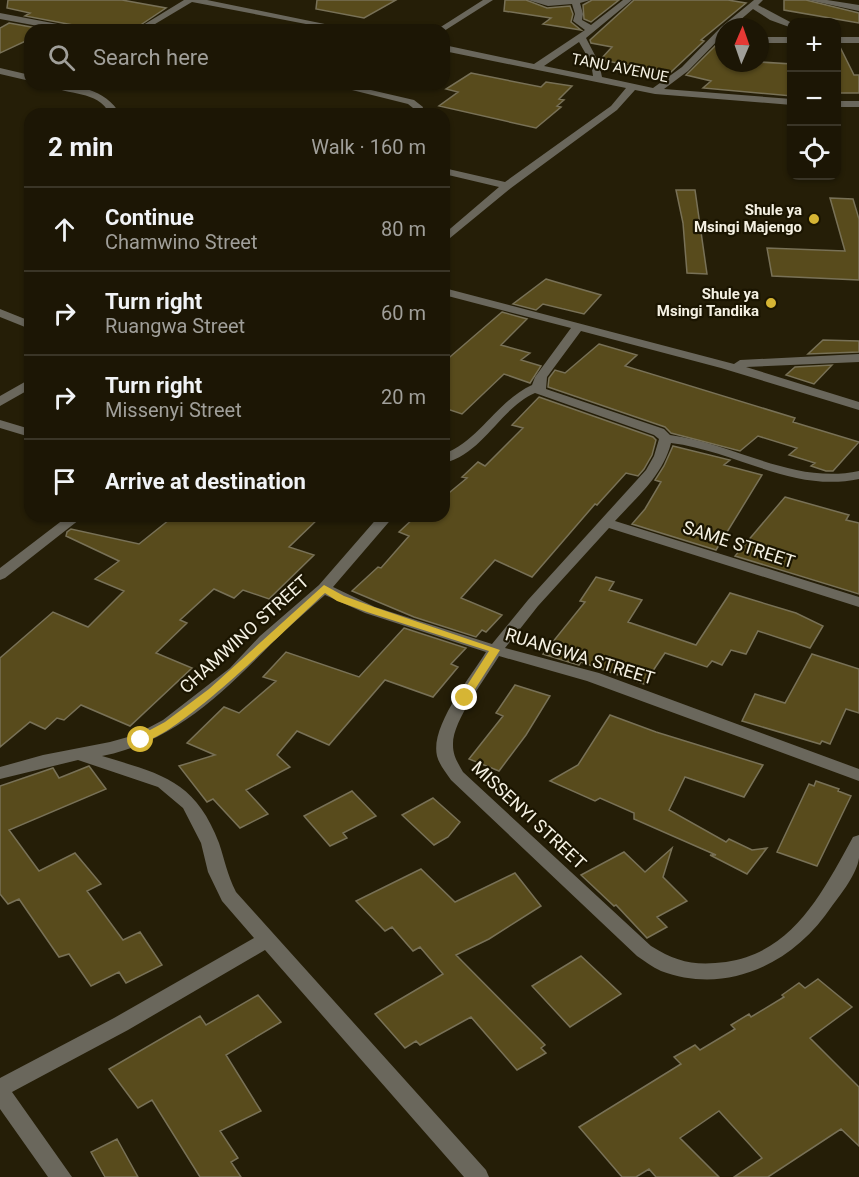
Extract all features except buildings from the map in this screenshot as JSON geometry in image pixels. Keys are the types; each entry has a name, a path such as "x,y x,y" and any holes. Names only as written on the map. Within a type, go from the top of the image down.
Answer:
{"street":[{"path":"150,24 192,0 318,24"},
{"path":"450,24 489,0"},
{"path":"532,0 540,4 586,0"},
{"path":"812,0 859,8"},
{"path":"574,1 579,14 577,21 585,24 590,30"},
{"path":"537,66 581,37 623,1"},
{"path":"737,18 756,2 773,18 787,24"},
{"path":"0,16 42,24"},
{"path":"581,37 595,63 598,80"},
{"path":"841,39 859,40"},
{"path":"769,40 787,40"},
{"path":"656,91 715,43"},
{"name":"TANU AVENUE","path":"450,49 656,91 787,102"},
{"path":"1,72 24,77"},
{"path":"450,235 507,186 614,108 632,87"},
{"path":"74,90 101,98 112,108"},
{"path":"359,90 411,102 418,108"},
{"path":"841,104 859,104"},
{"path":"450,172 507,186"},
{"path":"450,293 725,365 859,406"},
{"path":"0,313 24,323"},
{"path":"538,387 541,377 578,328"},
{"path":"725,365 827,362 859,358"},
{"path":"0,402 24,387"},
{"path":"538,387 545,394 648,428 666,438 724,450 804,477 832,479 859,475"},
{"path":"450,456 462,450 525,392 538,387"},
{"path":"0,424 24,431"},
{"name":"MISSENYI STREET","path":"666,438 661,456 652,472 533,603 495,650 448,727 444,743 446,758 458,776 644,951 665,964 688,969 732,969 771,956 795,938 814,916 851,859 859,842"},
{"path":"0,575 68,522"},
{"name":"CHAMWINO STREET","path":"0,773 43,761 81,755 141,740 169,724 236,672 266,640 324,588 382,522"},
{"name":"SAME STREET","path":"607,524 859,602"},
{"name":"RUANGWA STREET","path":"324,588 340,598 370,610 495,650 593,677 859,775"},
{"path":"81,755 164,783 190,804 210,843 217,872 229,896 478,1177"},
{"path":"61,1177 0,1090 121,1024 266,940"}],"place":[{"name":"Shule ya Msingi Majengo","path":"814,219"},
{"name":"Shule ya Msingi Tandika","path":"771,303"}],"route":[{"path":"141,740 169,724 213,692 324,588 340,598 370,610 495,650 465,698"}]}
